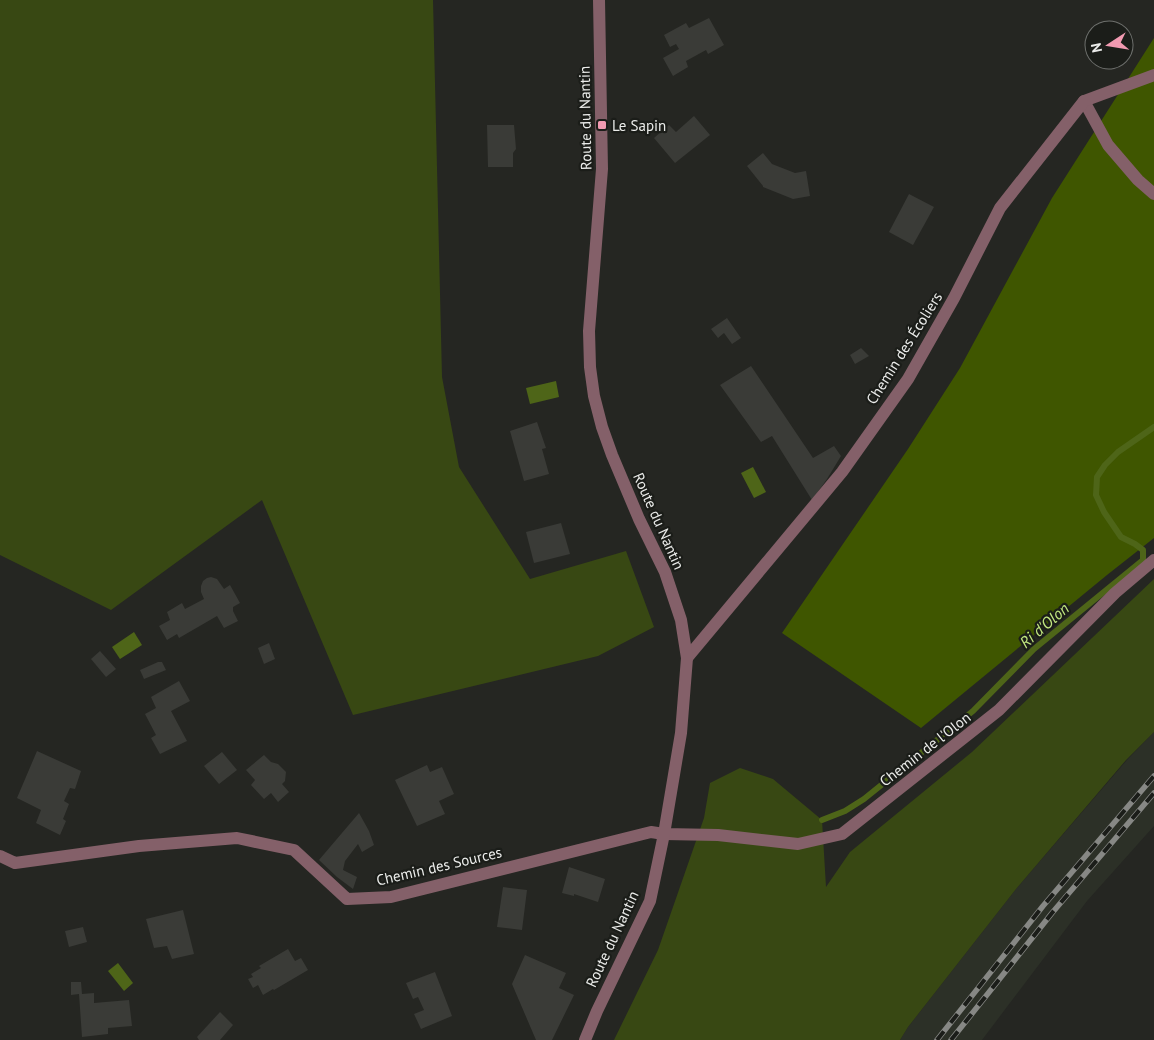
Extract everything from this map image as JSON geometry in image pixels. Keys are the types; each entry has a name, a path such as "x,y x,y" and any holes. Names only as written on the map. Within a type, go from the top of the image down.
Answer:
{"street":[{"name":"Route du Nantin","path":"585,1040 597,1010 650,901 664,834 681,733 687,658 681,620 665,572 639,519 602,427 594,396 590,367 589,331 602,169 598,0"},
{"path":"1154,76 1084,100 1108,144 1138,180 1154,194"},
{"name":"Chemin des Écoliers","path":"687,658 847,464 908,379 954,298 1000,208 1084,100"},
{"name":"Chemin de l'Olon","path":"664,834 718,835 798,844 842,834 1000,710 1115,594 1154,560"},
{"name":"Chemin des Sources","path":"0,856 15,863 139,846 237,838 294,850 347,899 391,897 651,832 664,834"}],"shaded area":[{"path":"0,0 433,0 442,377 459,467 530,579 626,551 654,627 598,656 353,715 262,500 111,610 0,555"},
{"path":"1154,38 1154,538 921,728 782,633 908,449 960,368 1052,198"},
{"path":"556,381 559,397 530,404 526,388"},
{"path":"753,467 766,492 754,498 741,473"},
{"path":"1154,579 1154,732 1126,760 1016,889 908,1027 900,1040 614,1040 658,950 704,818 710,783 740,768 773,779 822,820 826,887 850,852 972,752"},
{"path":"134,632 142,645 120,659 112,647"},
{"path":"1154,732 1154,826 1087,901 982,1040 900,1040 908,1027 1016,889 1127,760"},
{"path":"118,963 133,983 124,991 108,971"}],"building":[{"path":"709,18 724,45 708,54 706,50 686,61 688,67 673,76 663,58 679,49 676,44 670,47 664,35 686,23 689,28"},
{"path":"694,116 710,135 675,163 654,138 669,125 676,132"},
{"path":"487,125 514,125 516,149 513,153 513,167 488,167"},
{"path":"763,153 772,164 795,173 806,171 810,196 793,199 763,187 747,166"},
{"path":"909,194 934,207 913,245 889,232"},
{"path":"727,318 741,338 732,344 724,333 718,338 711,329"},
{"path":"861,348 869,356 855,364 850,355"},
{"path":"751,366 813,458 834,446 841,456 812,500 772,436 761,442 720,385"},
{"path":"537,422 546,448 542,449 549,474 524,481 510,431"},
{"path":"561,523 570,554 534,563 526,532"},
{"path":"211,577 217,579 224,589 230,585 240,603 233,607 238,621 224,628 217,616 179,638 177,634 167,640 159,626 170,620 167,612 182,603 185,609 204,599 201,586 203,581"},
{"path":"269,643 275,659 264,664 258,648"},
{"path":"100,651 116,669 106,677 91,659"},
{"path":"162,662 166,670 144,679 140,670"},
{"path":"179,681 190,701 171,711 187,741 160,754 151,738 156,735 145,714 156,708 151,697"},
{"path":"37,751 81,771 75,789 70,788 64,801 69,804 63,819 66,821 60,835 36,823 41,810 17,798"},
{"path":"222,752 237,770 219,784 204,766"},
{"path":"264,755 286,772 285,781 282,784 289,792 278,802 271,793 264,799 251,785 255,780 246,770"},
{"path":"427,765 430,772 442,767 454,794 439,801 445,814 417,826 395,780"},
{"path":"359,813 374,845 362,852 358,844 345,861 343,870 357,877 353,889 319,860"},
{"path":"569,867 605,879 598,902 574,894 574,896 562,893"},
{"path":"503,887 527,890 522,930 497,927"},
{"path":"183,910 194,954 172,959 167,946 154,948 146,919"},
{"path":"83,927 87,942 69,947 65,931"},
{"path":"288,949 295,961 301,958 308,970 263,995 258,985 253,988 248,979 253,977 251,974 261,968 259,966"},
{"path":"525,955 566,973 559,988 574,995 552,1040 536,1040 512,984"},
{"path":"435,972 452,1016 421,1029 414,1014 424,1010 418,997 413,999 406,983"},
{"path":"71,982 81,982 82,994 94,993 94,1003 129,1000 132,1026 108,1028 108,1034 82,1037 79,994 71,995"},
{"path":"220,1012 233,1025 220,1040 199,1040 197,1037"}],"waterway":[{"name":"Ri d'Olon","path":"822,820 845,811 864,799 973,711 1034,649 1143,560 1143,550 1121,537 1104,512 1096,495 1097,477 1105,465 1118,452 1154,427"}],"railway":[{"path":"937,1040 1043,906 1154,776"},
{"path":"951,1040 1052,913 1154,793"}],"place":[{"name":"Le Sapin","path":"602,125"}]}
